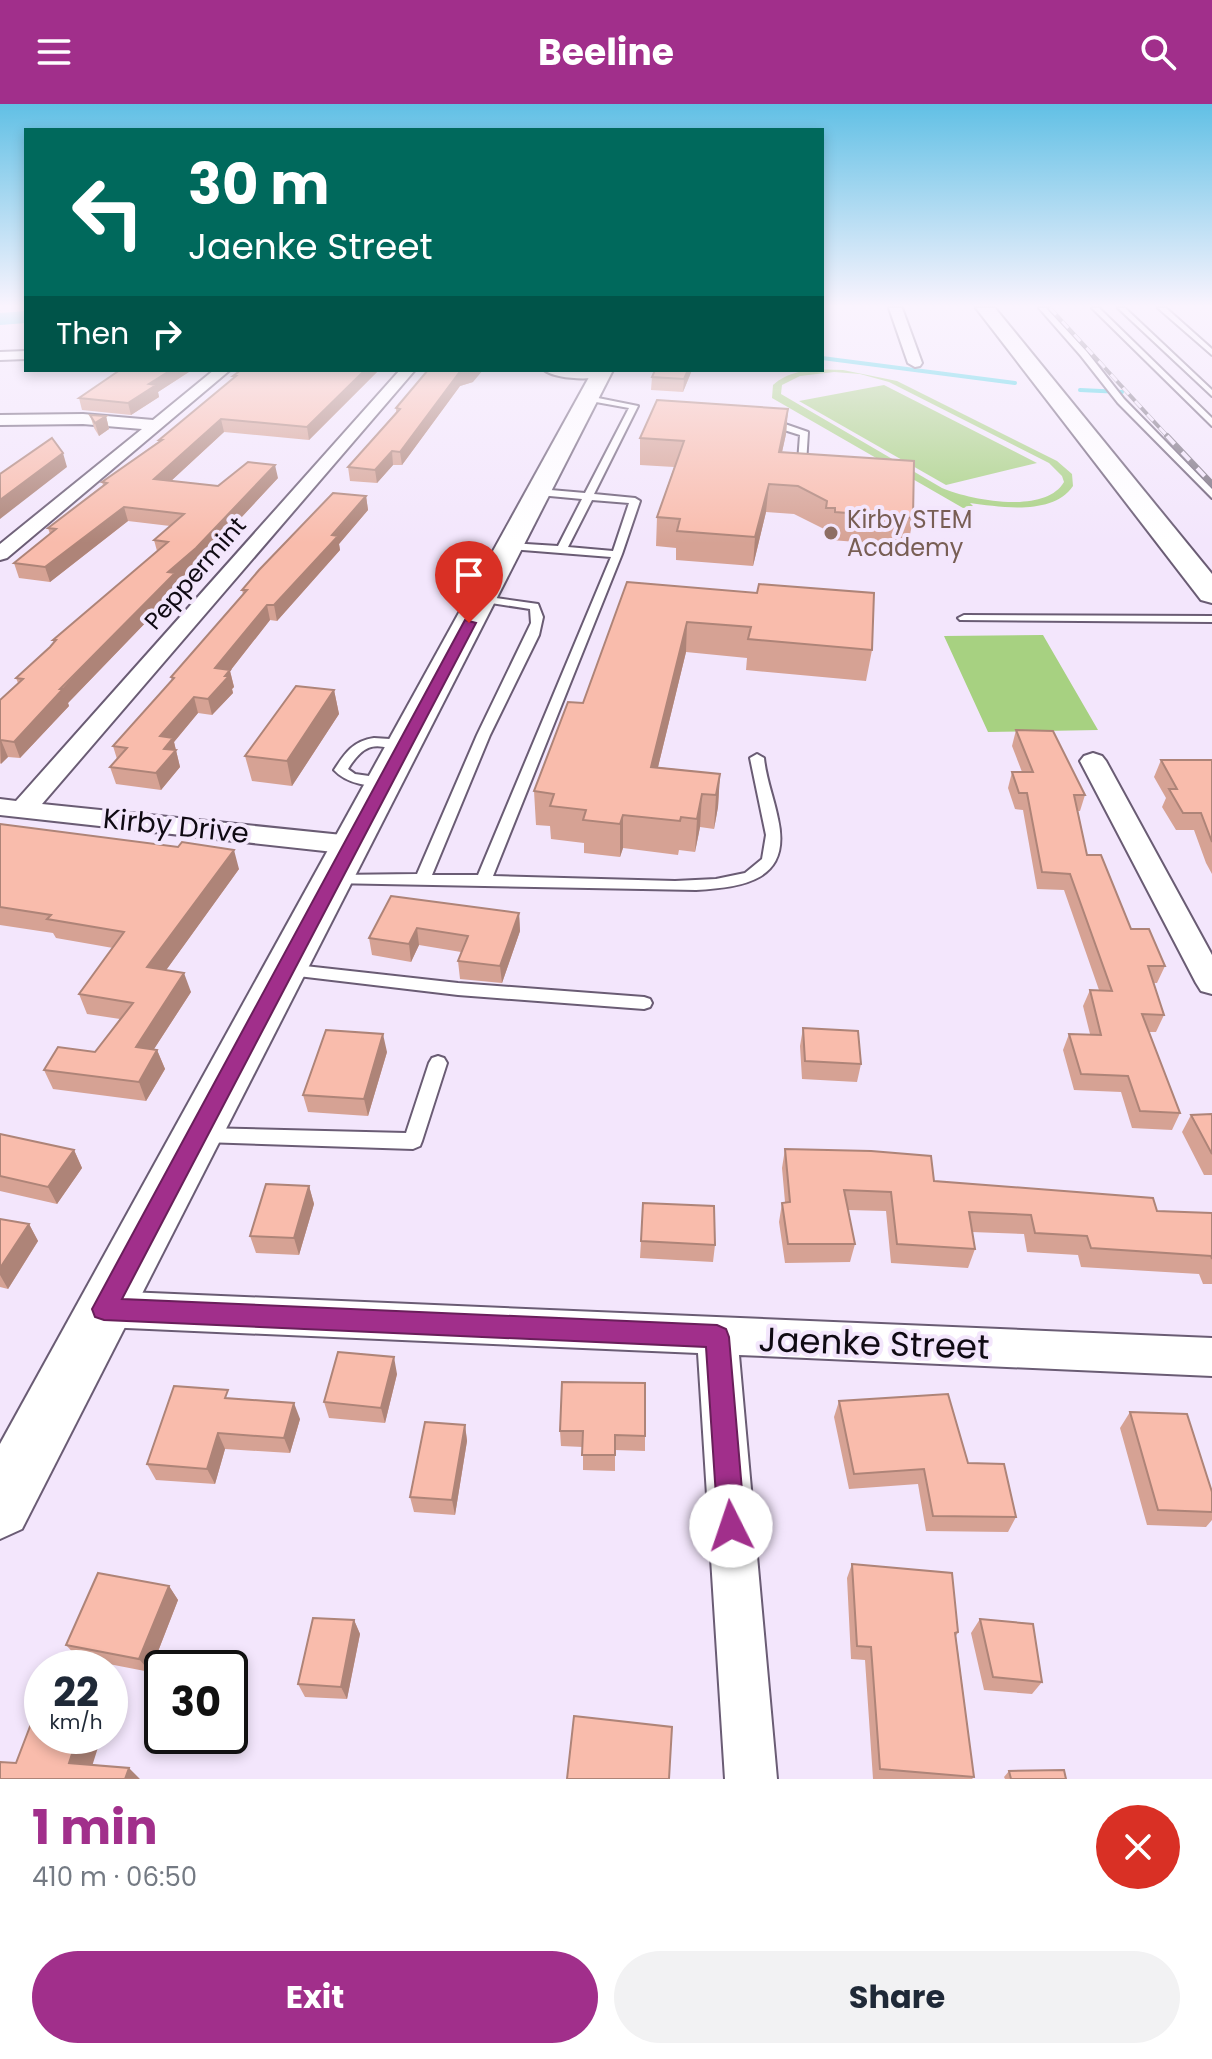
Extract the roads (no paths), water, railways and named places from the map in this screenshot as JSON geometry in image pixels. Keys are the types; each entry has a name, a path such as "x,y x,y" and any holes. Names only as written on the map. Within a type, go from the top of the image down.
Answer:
{"main road":[{"path":"1047,386 1212,594"}],"street":[{"path":"0,554 203,386"},
{"name":"Peppermint","path":"11,808 393,386"},
{"path":"0,1507 595,386"},
{"path":"0,420 83,419 155,425"},
{"path":"1093,761 1212,983"},
{"name":"Kirby Drive","path":"11,808 342,863"},
{"name":"Jaenke Street","path":"104,1309 1212,1357"},
{"path":"717,1337 751,1779"}],"lane":[{"path":"561,551 634,406 606,386"},
{"path":"1109,386 1212,495"},
{"path":"1175,386 1212,423"},
{"path":"1190,386 1212,407"},
{"path":"630,415 645,416"},
{"path":"751,423 782,426 805,434 803,462"},
{"path":"484,880 617,554 635,501 539,492"},
{"path":"510,546 617,554"},
{"path":"423,878 499,698 537,626 538,612 534,606 482,599"},
{"path":"964,618 1212,619"},
{"path":"342,863 423,878 651,886 735,881 752,876 771,857 774,836 757,773 757,758"},
{"path":"285,970 458,989 644,1003"},
{"path":"197,1134 413,1141 438,1063"}],"waterway":[{"path":"1080,390 1122,392"}],"railway":[{"path":"1122,386 1169,438"},
{"path":"1167,436 1212,484"}],"place":[{"name":"Kirby STEM Academy","path":"831,533"}]}
